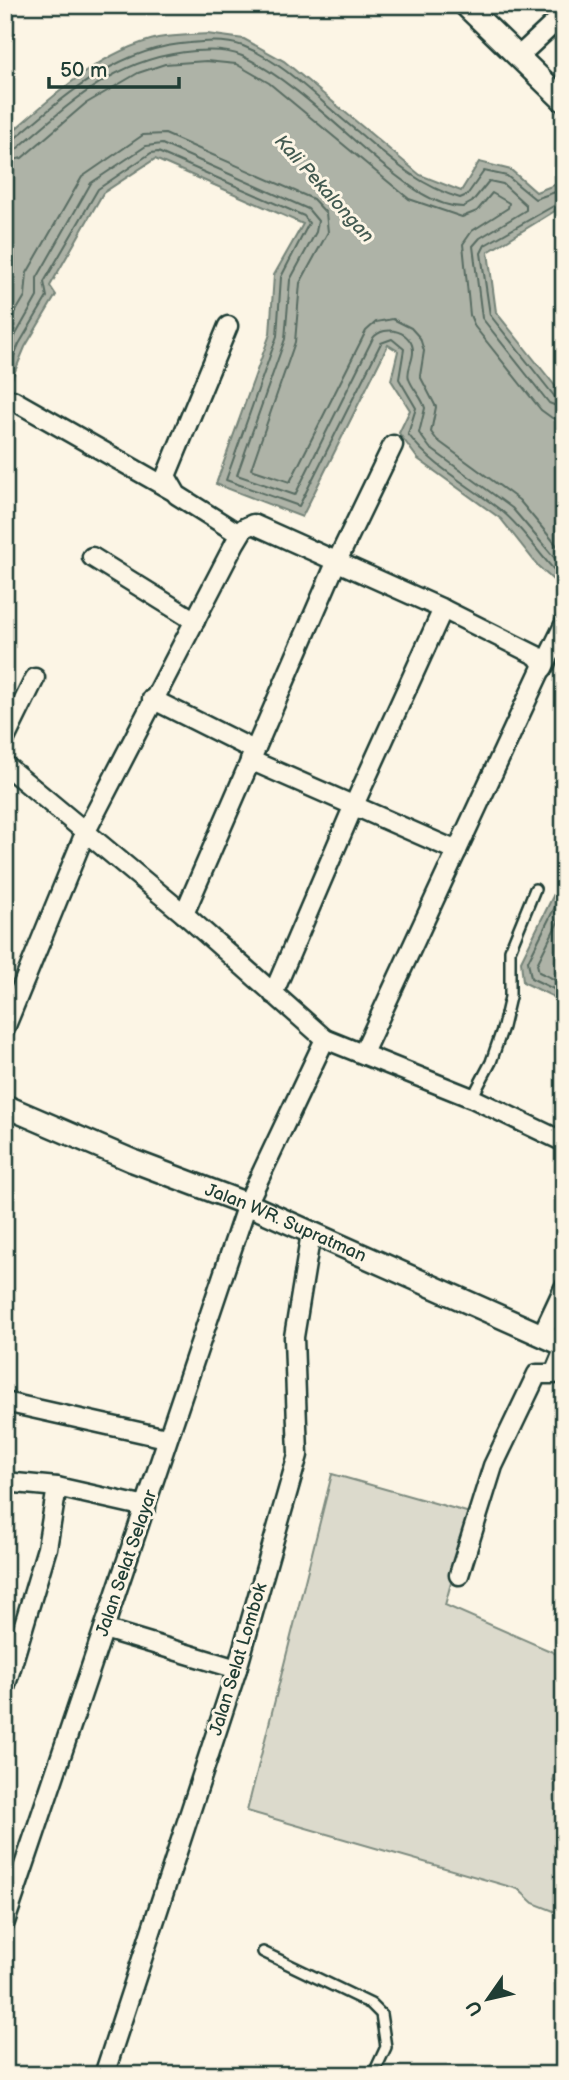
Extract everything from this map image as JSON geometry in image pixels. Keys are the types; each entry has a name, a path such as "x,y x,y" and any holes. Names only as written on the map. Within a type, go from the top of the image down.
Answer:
{"street":[{"path":"465,5 564,101"},
{"path":"519,56 564,14"},
{"path":"173,491 167,482 167,471 228,326"},
{"path":"13,400 173,491 239,534"},
{"path":"184,914 336,563 393,445"},
{"path":"5,1028 85,833 239,534 247,526 256,525 443,609 537,656 543,668"},
{"path":"92,557 195,621"},
{"path":"273,994 354,805 443,609"},
{"path":"363,1053 564,625"},
{"path":"5,739 35,678"},
{"path":"152,699 252,755 457,851"},
{"path":"5,765 184,914 325,1039 472,1098 564,1142"},
{"name":"Jalan Selat Selayar","path":"5,1922 146,1507 166,1438 235,1247 245,1211 325,1039"},
{"name":"Jalan WR. Supratman","path":"5,1106 245,1211 311,1233 542,1335 560,1358"},
{"name":"Jalan Selat Lombok","path":"104,2075 237,1669 298,1455 294,1337 311,1233"},
{"path":"542,1335 564,1287"},
{"path":"459,1575 493,1466 534,1378 539,1373 551,1376 560,1358"},
{"path":"5,1402 166,1438"},
{"path":"5,1482 57,1488 146,1507"},
{"path":"5,1688 47,1548 57,1488"},
{"path":"104,1629 237,1669"}],"lane":[{"path":"472,1098 491,1062 503,1027 510,998 510,950 535,889"},
{"path":"263,1952 370,2004 381,2014 386,2047 373,2075"}],"shaded area":[{"path":"332,1474 470,1513 445,1605 564,1657 564,1745 553,1781 564,1786 564,1915 533,1903 518,1889 247,1811"}],"water":[{"name":"Kali Pekalongan","path":"207,34 244,39 284,61 420,175 461,191 479,162 511,170 536,192 562,182 563,206 488,252 496,312 564,397 564,590 539,567 501,519 418,459 399,433 410,410 391,380 398,351 388,345 302,517 216,484 270,334 274,275 303,224 155,159 103,193 50,286 56,295 25,347 5,395 5,138 76,79 115,54 158,38"},
{"path":"564,832 564,1002 523,982 521,961 556,890"}]}
